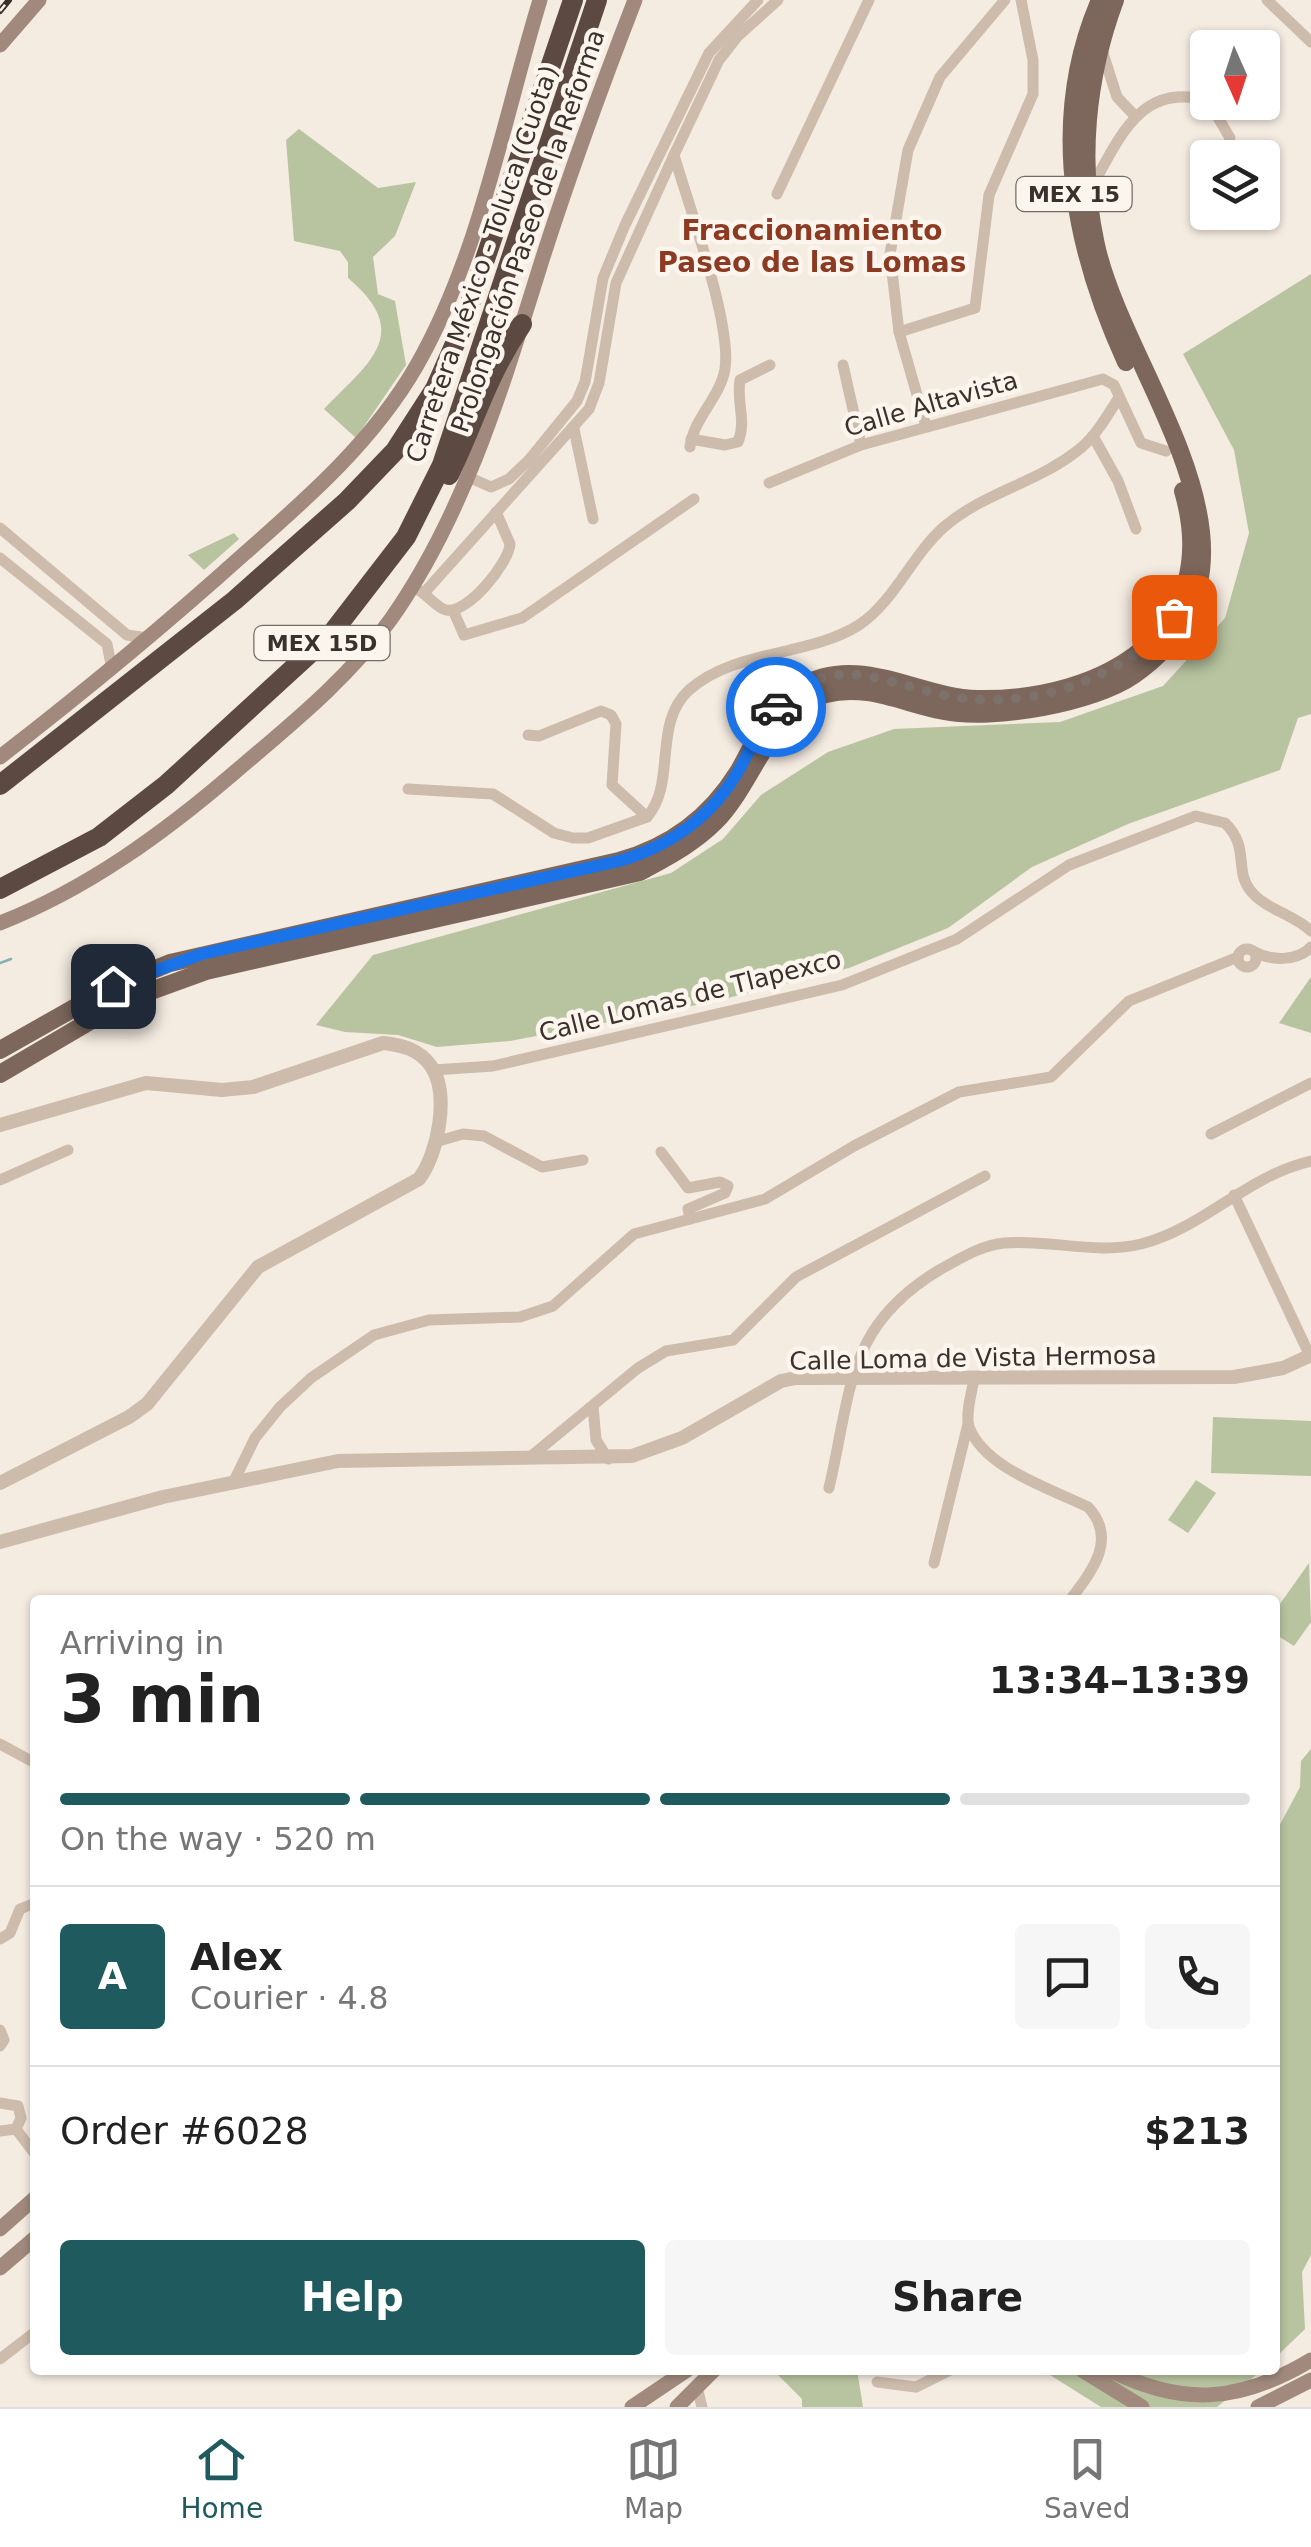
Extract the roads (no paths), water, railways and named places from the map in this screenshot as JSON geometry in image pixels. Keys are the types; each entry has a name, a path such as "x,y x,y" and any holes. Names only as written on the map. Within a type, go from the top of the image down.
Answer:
{"highway":[{"name":"Carretera México - Toluca (Cuota)","path":"0,785 235,600 347,501 395,451 435,390 461,330 573,0"},
{"name":"Carretera México - Toluca (Cuota)","path":"0,889 99,837 166,785 332,633 406,537 442,466 597,0"},
{"path":"406,537 426,522 459,472 490,357 524,317"}],"main road":[{"path":"15,0 20,22"},
{"path":"0,44 39,0"},
{"name":"Prolongación Paseo de la Reforma","path":"0,757 148,638 330,476 378,421 417,364 460,270 540,0"},
{"name":"Prolongación Paseo de la Reforma","path":"524,317 584,130 635,0"},
{"name":"MEX 15","path":"0,1050 113,986 170,963 619,861 656,848 690,828 714,803 739,770 773,709 815,680 858,674 978,699 1072,684 1123,664 1150,645 1174,617 1191,568 1192,534 1186,502 1166,451 1098,298 1076,213 1073,115 1085,42 1100,0"},
{"name":"MEX 15","path":"0,1074 156,987 206,971 640,872 686,847 717,820 780,726 823,694 868,692 947,712 986,714 1097,692 1131,678 1167,649 1197,596 1203,568 1202,516 1104,276 1087,196 1086,139 1092,80 1115,0"},
{"path":"0,923 102,873 207,796 328,693 418,588 459,472"},
{"path":"0,2228 30,2202"},
{"path":"0,2268 30,2242"},
{"path":"1119,2375 1149,2392 1180,2402 1228,2400 1270,2384 1311,2360"},
{"path":"632,2407 681,2375"},
{"path":"676,2407 700,2399 712,2375"},
{"path":"1090,2375 1142,2407"},
{"path":"1258,2407 1311,2380"},
{"path":"669,2386 700,2399"}],"street":[{"path":"459,472 492,487 508,479 577,402 585,382 603,278 625,225 709,53 758,0"},
{"path":"496,512 505,527 510,554 503,567 463,606 444,610 418,588 496,512 589,409 599,382 616,283 674,155 719,60 737,36 778,0"},
{"path":"777,194 869,0"},
{"path":"926,426 899,332 890,254 908,150 940,77 1004,0"},
{"path":"899,332 975,308 988,194 1033,94 1032,60 1020,0"},
{"path":"1267,0 1311,42"},
{"path":"1101,47 1117,97 1135,116"},
{"path":"1087,196 1135,116 1158,99 1190,95"},
{"path":"674,155 708,268 726,352 721,384 693,428 690,443 738,442 743,424 738,402 740,380 770,365"},
{"path":"842,365 861,445"},
{"name":"Calle Altavista","path":"769,482 861,445 1110,380 1118,399"},
{"path":"408,789 493,794 554,833 588,838 647,817 658,798 670,721 686,692 723,670 859,624 946,526 974,505 1069,457 1093,436 1118,399 1142,443 1166,451"},
{"path":"574,429 593,519"},
{"path":"1093,436 1136,529"},
{"path":"452,610 464,635 522,618 639,542 694,499"},
{"path":"0,528 128,635 148,638"},
{"path":"0,558 107,644 112,670"},
{"path":"79,621 90,618 96,608"},
{"path":"528,735 539,736 600,711 611,715 616,724 612,785 647,817"},
{"name":"Calle Lomas de Tlapexco","path":"434,1070 493,1066 842,985 957,939 1070,865 1196,816 1211,816 1236,834 1242,846 1246,886 1311,931"},
{"path":"234,1481 255,1438 280,1407 344,1353 400,1326 536,1314 553,1306 634,1234 765,1199 854,1146 959,1092 1051,1077 1129,1001 1238,957 1245,949 1263,956 1290,958 1311,947"},
{"path":"0,1125 146,1083 222,1090 253,1087 383,1043 406,1046 434,1070 438,1092 430,1165 402,1191 280,1251 258,1267 147,1404 130,1418 0,1483"},
{"path":"1211,1134 1311,1083"},
{"path":"435,1142 463,1134 484,1136 542,1167 583,1160"},
{"path":"0,1180 68,1150"},
{"path":"661,1152 688,1188 720,1182 728,1186 725,1193 695,1202 688,1209 690,1219"},
{"path":"829,1488 864,1341 892,1303 982,1248 1005,1243 1137,1245 1157,1239 1272,1172 1311,1161"},
{"path":"526,1460 666,1351 733,1340 744,1333 783,1286 984,1176"},
{"path":"1234,1196 1310,1356"},
{"name":"Calle Loma de Vista Hermosa","path":"0,1542 234,1481 338,1461 608,1459 656,1450 780,1382 855,1378 1234,1377 1283,1368 1310,1356"},
{"path":"934,1563 968,1424 974,1379"},
{"path":"593,1406 596,1440 608,1459"},
{"path":"968,1424 994,1457 1088,1507 1096,1516 1103,1544 1078,1595"},
{"path":"0,1744 30,1760"},
{"path":"0,1940 10,1933 20,1909 30,1905"},
{"path":"0,2030 0,2046"},
{"path":"0,2103 7,2100 18,2106 21,2118 16,2129"},
{"path":"0,2130 16,2129"},
{"path":"16,2129 30,2148"},
{"path":"0,2360 30,2336"},
{"path":"876,2382 916,2387 940,2375"}],"waterway":[{"path":"0,963 11,959"}],"railway":[{"path":"0,11 9,0"}],"district":[{"name":"Fraccionamiento Paseo de las Lomas","path":"812,246"}]}
